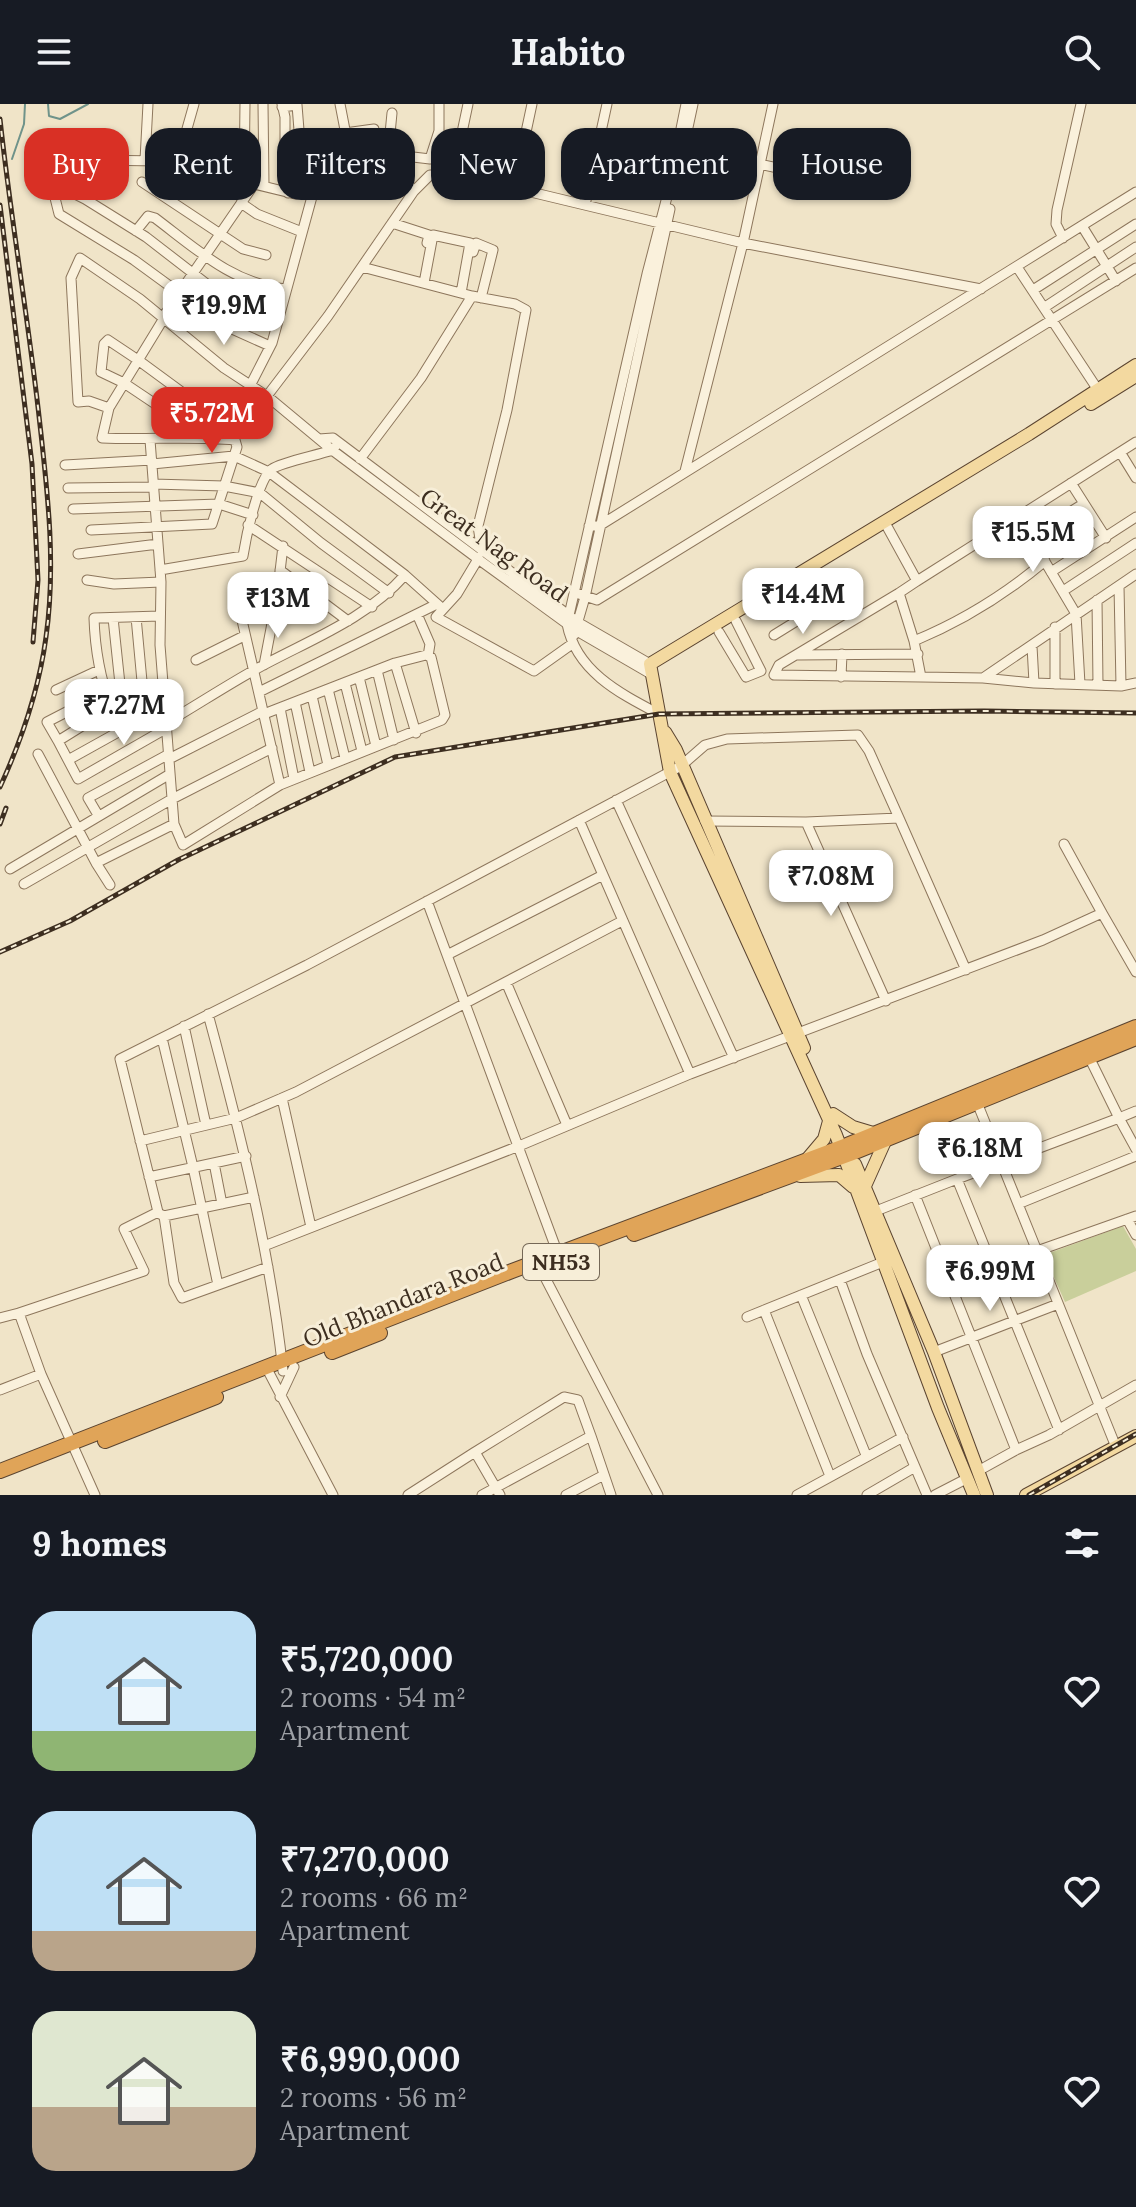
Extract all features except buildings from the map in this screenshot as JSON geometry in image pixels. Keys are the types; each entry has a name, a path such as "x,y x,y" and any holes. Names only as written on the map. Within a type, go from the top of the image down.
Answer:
{"highway":[{"name":"Old Bhandara Road","path":"0,1481 74,1448 539,1266 726,1195 786,1178 975,1098 1090,1059 1130,1035"},
{"name":"NH53","path":"975,1098 1130,1035"},
{"name":"NH53","path":"726,1195 808,1158 846,1150"},
{"name":"NH53","path":"0,1471 74,1448"}],"main road":[{"path":"651,669 1136,366"},
{"path":"651,669 719,632 886,524 1136,376"},
{"path":"651,669 662,728 676,750 676,769 846,1150 883,1262 966,1479 985,1494"},
{"path":"676,769 705,821 794,1036"},
{"path":"831,1118 880,1136 860,1187"},
{"path":"808,1158 824,1139 831,1118"},
{"path":"786,1178 839,1175 860,1187 876,1211 934,1352 985,1494"},
{"path":"1026,1495 1136,1436"},
{"path":"1045,1495 1136,1445"}],"street":[{"path":"147,128 148,104"},
{"path":"187,128 194,104"},
{"path":"285,128 282,105 298,104 300,128"},
{"path":"340,104 344,128"},
{"path":"415,157 430,159 439,131 439,104"},
{"path":"463,128 468,104"},
{"path":"527,128 532,104"},
{"path":"585,205 607,104"},
{"path":"664,223 686,104"},
{"path":"659,714 615,690 582,660 574,634 594,526 693,104"},
{"path":"685,471 743,243 773,104"},
{"path":"1063,238 1056,224 1057,210 1081,104"},
{"path":"245,109 263,108 261,128"},
{"path":"391,128 392,113"},
{"path":"129,160 145,160"},
{"path":"759,164 773,167"},
{"path":"415,190 431,175"},
{"path":"142,182 243,249 266,255"},
{"path":"594,526 1136,192"},
{"path":"545,195 743,243 981,289"},
{"path":"56,200 59,214 134,260 223,325 270,346"},
{"path":"87,200 136,231 244,309 278,319"},
{"path":"91,530 212,524 237,447 235,440 102,438 109,408 163,318 243,200"},
{"path":"251,384 270,346 311,200"},
{"path":"109,408 89,401 78,402 71,278 80,258 140,299 224,368 267,396 408,200"},
{"path":"241,203 257,214 302,232"},
{"path":"136,231 148,216 155,218 205,256 246,281 286,289"},
{"path":"392,223 429,235 421,282"},
{"path":"1033,290 1136,224"},
{"path":"1082,226 1116,281"},
{"path":"421,282 433,235 470,243 469,295"},
{"path":"360,459 421,378 469,295 493,250 477,243 469,295"},
{"path":"1045,307 1136,247"},
{"path":"259,692 417,614 440,607 457,594 480,556 478,526 507,410 526,310 515,304 362,267"},
{"path":"1017,267 1098,390"},
{"path":"580,595 597,600 1136,268"},
{"path":"206,438 124,383 101,372 104,344 108,340 217,418"},
{"name":"Great Nag Road","path":"267,396 319,439 335,446 568,620 574,634 651,669"},
{"path":"150,440 174,824 183,845 280,785 442,720 445,715 431,657 428,656"},
{"path":"1136,442 796,655 776,668 774,677 983,678 1121,686 1136,683"},
{"path":"160,570 243,556 263,480 269,472 335,446 360,459 480,556"},
{"path":"1120,452 1136,478"},
{"path":"65,465 234,456 269,472 405,575 440,607"},
{"path":"1071,483 1106,538"},
{"path":"68,488 224,486 260,493 389,593"},
{"path":"73,509 219,504 251,520 283,546 372,607"},
{"path":"1030,537 1083,504"},
{"path":"1018,516 1076,614 1080,684"},
{"path":"1051,572 1136,517"},
{"path":"914,641 935,632 1015,584 1043,558 1094,520"},
{"path":"886,524 917,581"},
{"path":"1063,591 1136,543"},
{"path":"78,554 158,544"},
{"path":"264,665 283,546"},
{"path":"280,570 348,621"},
{"path":"983,678 1136,574"},
{"path":"105,692 47,722 78,779 254,670 372,607 405,575"},
{"path":"87,580 114,584 161,582"},
{"path":"1119,586 1121,686"},
{"path":"235,590 280,785"},
{"path":"899,593 918,654 921,677"},
{"path":"568,620 580,595"},
{"path":"778,596 795,621"},
{"path":"1097,600 1098,685"},
{"path":"440,607 436,617 534,671 574,634"},
{"path":"774,635 816,609"},
{"path":"417,614 430,644 428,656"},
{"path":"111,708 99,670 94,618 160,616"},
{"path":"136,617 143,692"},
{"path":"113,618 122,703"},
{"path":"719,632 746,677 761,671 736,621"},
{"path":"1055,627 1055,684"},
{"path":"196,660 244,636"},
{"path":"1032,646 1034,683"},
{"path":"841,677 842,654"},
{"path":"796,655 918,654"},
{"path":"98,815 88,798 169,757 264,713 395,663 428,656"},
{"path":"395,663 416,733"},
{"path":"56,690 99,670"},
{"path":"377,670 394,740"},
{"path":"359,677 376,746"},
{"path":"58,741 111,708 163,682"},
{"path":"345,683 362,751"},
{"path":"328,689 345,758"},
{"path":"312,696 328,765"},
{"path":"295,702 310,772"},
{"path":"68,760 165,706"},
{"path":"280,708 294,779"},
{"path":"268,1267 182,1298 174,1283 161,1214 120,1059 676,769 705,745 727,739 858,735 869,751 966,970"},
{"path":"24,884 172,799 272,748"},
{"path":"38,754 110,885"},
{"path":"10,869 170,774"},
{"path":"616,800 734,1058"},
{"path":"705,821 806,822 899,818"},
{"path":"579,820 690,1074"},
{"path":"806,822 886,1001"},
{"path":"96,863 174,824"},
{"path":"1064,844 1136,972"},
{"path":"447,955 603,875"},
{"path":"427,901 560,1258"},
{"path":"264,1246 519,1146 690,1074 966,970 1102,913"},
{"path":"140,1141 236,1118 282,1098 622,921"},
{"path":"506,982 567,1125"},
{"path":"208,1014 246,1156 268,1267 280,1397 333,1495"},
{"path":"184,1026 206,1125"},
{"path":"162,1038 218,1285"},
{"path":"1090,1059 1136,1149"},
{"path":"282,1098 311,1227"},
{"path":"975,1098 1116,1447"},
{"path":"876,1211 1136,1111"},
{"path":"149,1177 246,1156"},
{"path":"1018,1204 1136,1156"},
{"path":"214,1163 222,1204"},
{"path":"957,1179 1059,1430"},
{"path":"915,1195 1016,1450"},
{"path":"0,1318 144,1271 124,1229 161,1214 254,1197"},
{"path":"1037,1251 1132,1217 1136,1235"},
{"path":"747,1317 883,1262"},
{"path":"539,1266 658,1495"},
{"path":"840,1280 927,1495"},
{"path":"801,1295 866,1455"},
{"path":"934,1352 1058,1304"},
{"path":"764,1310 830,1476"},
{"path":"19,1313 41,1374 94,1493 81,1495"},
{"path":"279,1369 280,1397"},
{"path":"0,1390 41,1374"},
{"path":"978,1471 1059,1430 1136,1385"},
{"path":"408,1495 564,1397 578,1400 611,1495"},
{"path":"482,1495 498,1491 591,1436"},
{"path":"797,1495 903,1437"},
{"path":"475,1452 498,1491"},
{"path":"867,1495 915,1467"},
{"path":"566,1495 604,1475"},
{"path":"935,1495 966,1479"}],"green space":[{"path":"1123,1226 1136,1249 1136,1271 1065,1302 1044,1255"}],"waterway":[{"path":"12,159 24,124 25,104"},
{"path":"48,104 49,116 60,119 88,104"}],"railway":[{"path":"0,119 40,425 51,557 49,610 39,676 22,732 0,787"},
{"path":"0,205 32,464 38,580 33,642"},
{"path":"0,952 70,921 178,860 395,757 659,714 1136,713"},
{"path":"0,824 6,808"},
{"path":"1029,1495 1136,1434"}]}
